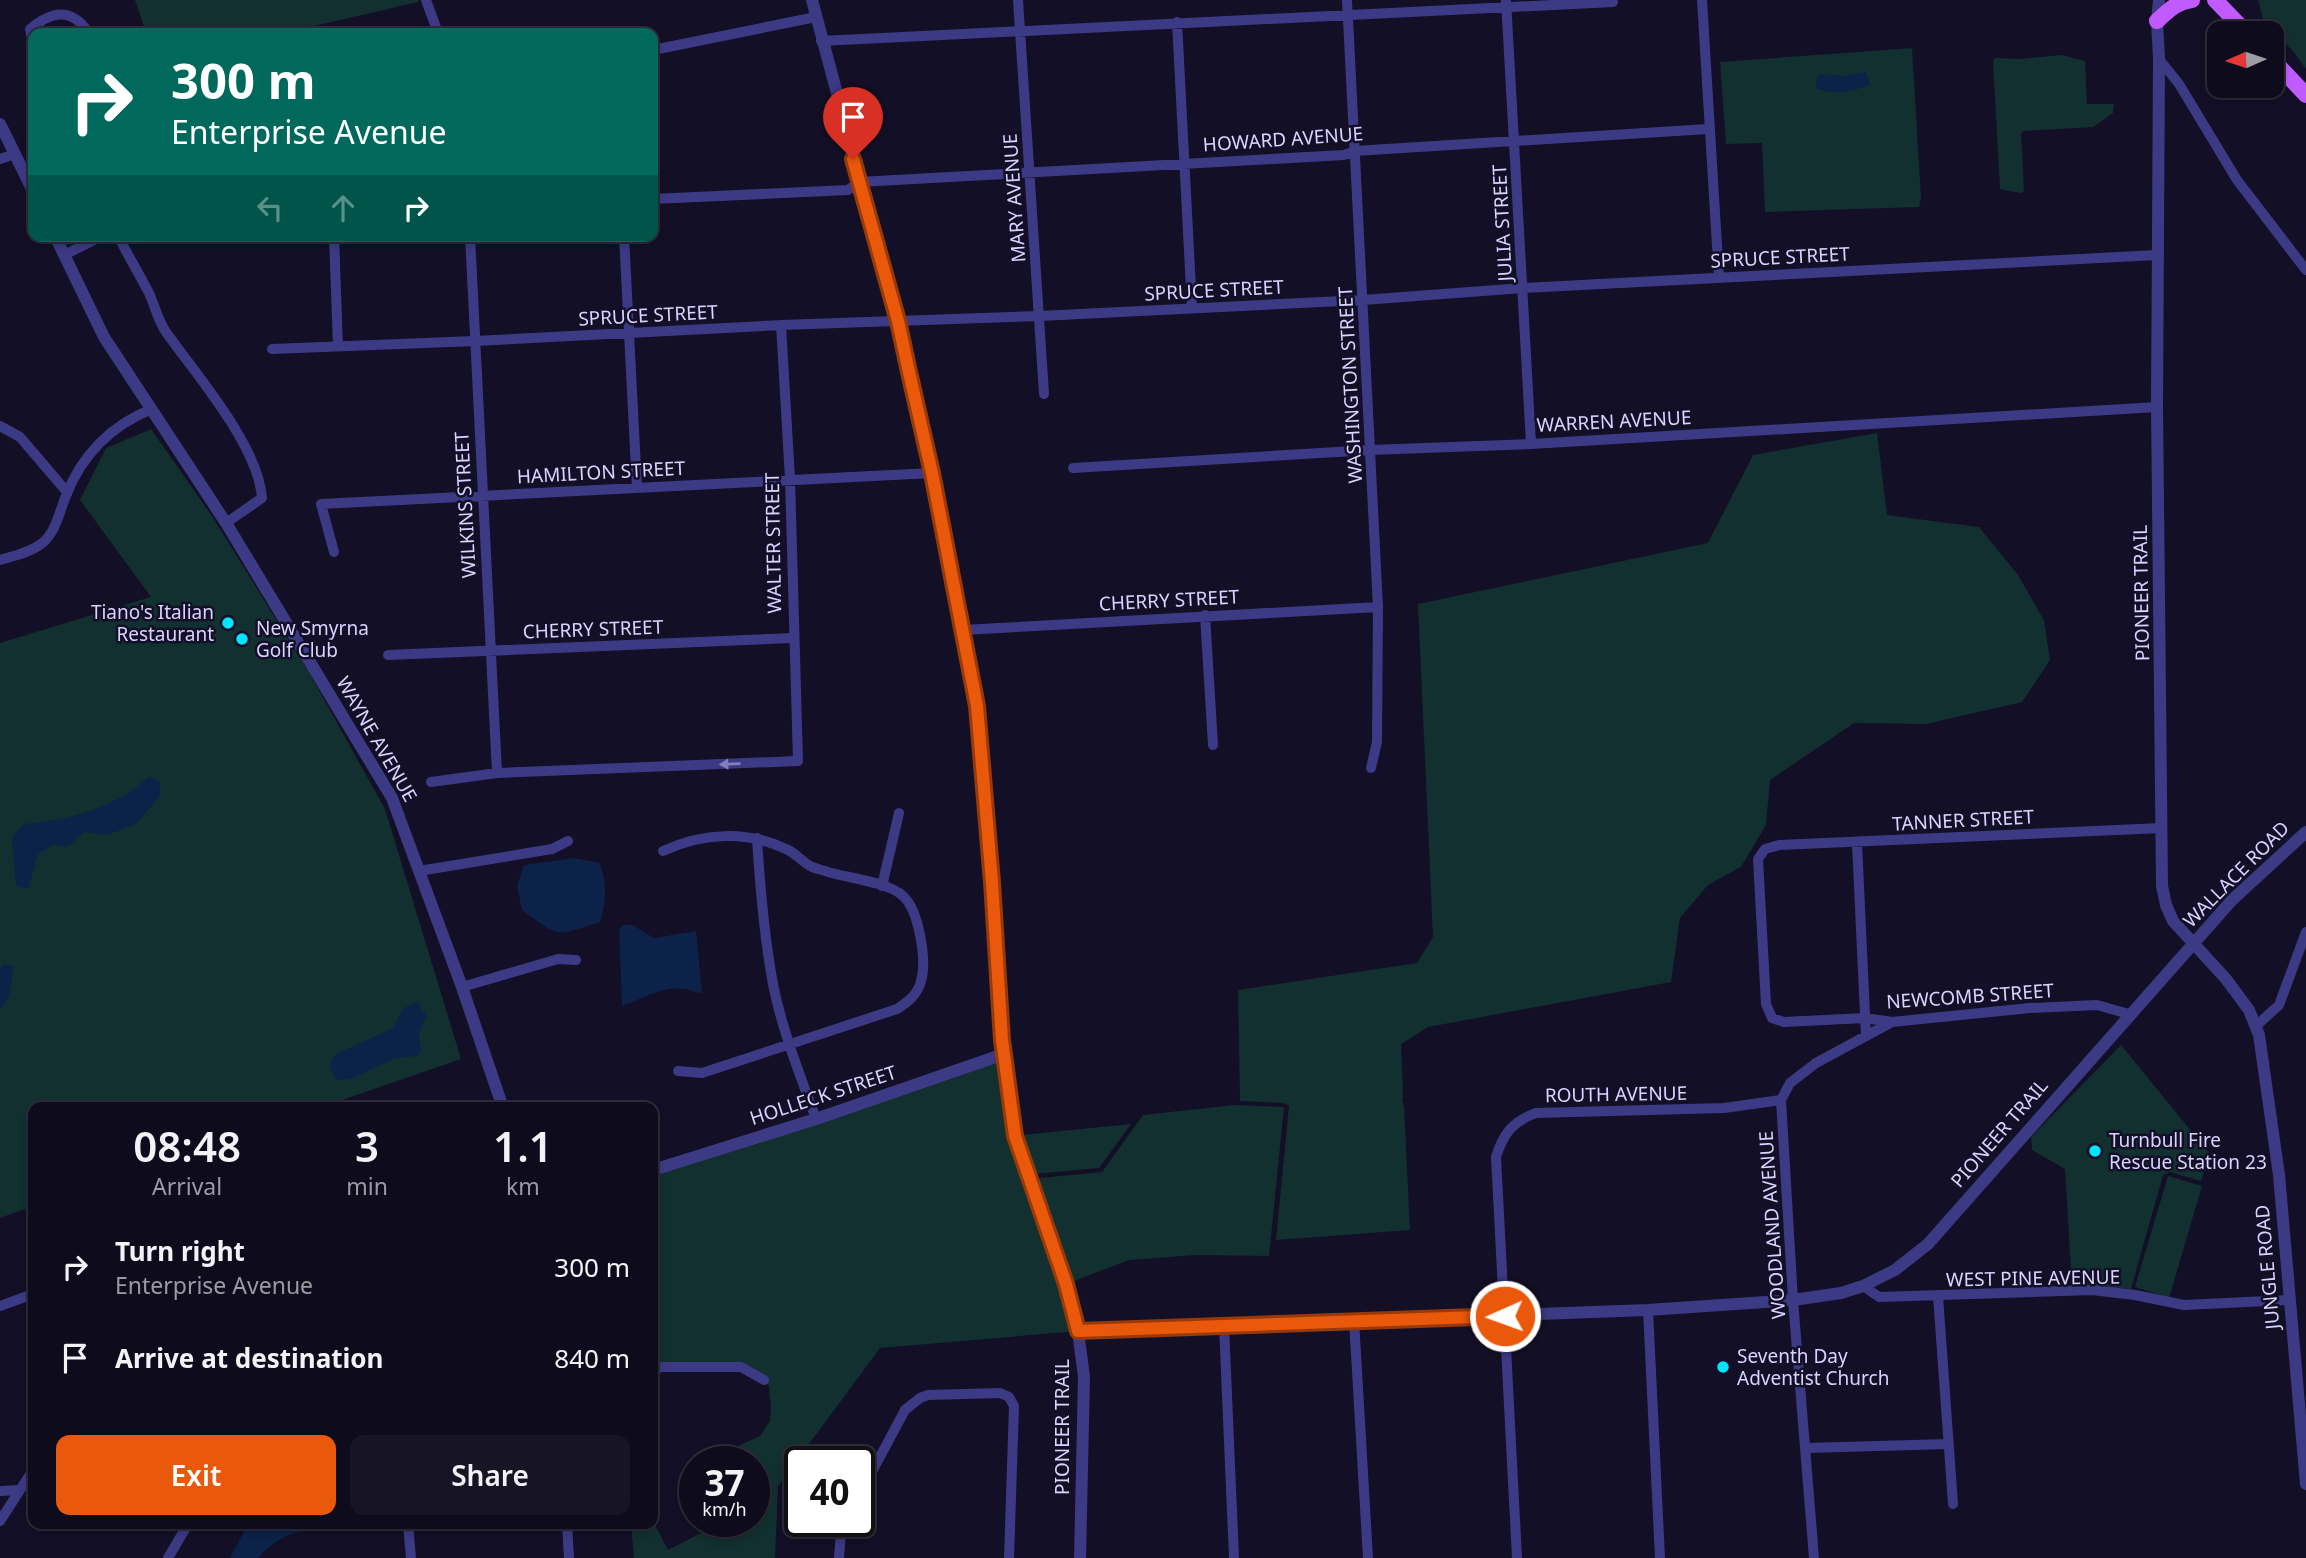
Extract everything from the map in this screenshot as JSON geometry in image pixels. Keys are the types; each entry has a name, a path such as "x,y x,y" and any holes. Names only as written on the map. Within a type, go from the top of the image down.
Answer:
{"main road":[{"path":"2158,7 2171,7 2192,0"},
{"path":"2214,0 2235,21"},
{"path":"2284,72 2306,95"}],"street":[{"path":"812,0 898,321 932,473 977,706 1004,1055 1015,1136 1066,1284 1078,1331"},
{"name":"MARY AVENUE","path":"1018,0 1044,394"},
{"name":"WASHINGTON STREET","path":"1347,0 1378,607 1377,742 1371,768"},
{"path":"1702,0 1719,278"},
{"path":"821,41 1348,14 1506,3 1613,2"},
{"path":"427,3 436,28"},
{"name":"JULIA STREET","path":"1506,3 1531,444"},
{"name":"PIONEER TRAIL","path":"1080,1558 1084,1377 1078,1331 1648,1310 1793,1300 1841,1293 1863,1286 1895,1270 1928,1244 2192,944 2173,921 2162,886 2157,407 2158,7"},
{"path":"31,28 46,16 62,14 81,22 85,28"},
{"path":"658,49 816,17"},
{"path":"1177,22 1192,309"},
{"path":"2159,59 2179,84 2237,180 2306,270"},
{"path":"0,124 28,181"},
{"name":"HOWARD AVENUE","path":"658,199 848,190 859,182 1345,155 1355,151 1708,129"},
{"path":"0,159 15,154"},
{"name":"WAYNE AVENUE","path":"58,242 104,337 226,523 392,798 462,987 501,1102"},
{"path":"64,255 90,242"},
{"path":"121,242 144,284 164,330 206,383 248,454 260,481 261,498 226,523"},
{"path":"334,242 338,346"},
{"name":"WILKINS STREET","path":"470,242 496,773"},
{"path":"624,242 637,488"},
{"name":"SPRUCE STREET","path":"272,349 1192,309 1523,288 2157,255"},
{"name":"WALTER STREET","path":"496,773 798,761 790,479 781,325"},
{"name":"WARREN AVENUE","path":"1073,468 2157,407"},
{"path":"0,560 41,544 52,533 78,469 97,444 152,409"},
{"path":"0,426 20,437 67,492"},
{"name":"HAMILTON STREET","path":"334,552 321,504 932,473"},
{"name":"CHERRY STREET","path":"963,629 1378,607"},
{"path":"1205,615 1213,745"},
{"name":"CHERRY STREET","path":"388,655 793,638"},
{"path":"431,782 496,773"},
{"path":"882,886 899,813"},
{"name":"TANNER STREET","path":"1772,1018 1766,1004 1758,859 1765,849 1779,845 2162,828"},
{"name":"WALLACE ROAD","path":"2192,944 2232,900 2306,832"},
{"path":"663,851 686,840 730,835 757,838 788,849 812,867 902,894 918,920 923,971 917,991 908,1002 897,1009 702,1073 678,1071"},
{"path":"757,838 761,911 774,986 790,1045 816,1119"},
{"path":"419,871 552,849 568,841"},
{"path":"1857,843 1866,1035"},
{"path":"2256,1026 2279,1005 2306,932"},
{"name":"JUNGLE ROAD","path":"2192,944 2226,979 2249,1010 2259,1035 2278,1175 2306,1484"},
{"path":"462,987 558,959 576,960"},
{"name":"NEWCOMB STREET","path":"1772,1018 1784,1021 1865,1018 1892,1022 2030,1008 2097,1005 2129,1014"},
{"path":"1781,1100 1790,1083 1815,1063 1892,1022"},
{"name":"HOLLECK STREET","path":"658,1168 816,1119 1004,1055"},
{"name":"WOODLAND AVENUE","path":"1781,1100 1793,1300 1814,1558"},
{"name":"ROUTH AVENUE","path":"1517,1558 1496,1157 1501,1139 1507,1130 1522,1118 1536,1113 1724,1108 1781,1100"},
{"name":"WEST PINE AVENUE","path":"1863,1286 1879,1297 2092,1290 2184,1305 2289,1300"},
{"path":"0,1306 28,1296"},
{"path":"1938,1296 1953,1504"},
{"path":"1648,1310 1660,1558"},
{"path":"1354,1320 1368,1558"},
{"path":"1224,1325 1234,1558"},
{"path":"658,1368 741,1367 764,1380"},
{"path":"875,1466 905,1410 920,1398 928,1395 1000,1393 1009,1397 1014,1406 1009,1558"},
{"path":"1807,1448 1948,1444"},
{"path":"0,1521 28,1478"},
{"path":"0,1492 20,1490"},
{"path":"168,1558 185,1529"},
{"path":"408,1529 411,1558"},
{"path":"567,1529 569,1558"},
{"path":"839,1558 841,1537"}],"green space":[{"path":"135,0 418,0 306,28 144,28"},
{"path":"2258,0 2306,0 2306,69 2284,42 2284,21 2264,21"},
{"path":"1912,48 1921,198 1919,207 1765,212 1762,143 1726,144 1720,62"},
{"path":"2062,55 2085,61 2087,104 2114,104 2113,113 2093,127 2023,131 2024,191 2020,193 2000,189 1993,61 1995,58"},
{"name":"New Smyrna Golf Club","path":"151,429 212,516 311,676 385,809 461,1059 336,1102 28,1102 28,1208 0,1218 0,643 151,597 80,500 106,448"},
{"path":"1877,433 1887,515 1979,527 2018,575 2044,620 2050,660 2022,702 1926,724 1854,723 1770,780 1766,825 1741,867 1708,885 1680,918 1671,982 1428,1027 1401,1044 1410,1230 1276,1240 1289,1106 1284,1103 1240,1101 1238,990 1417,963 1433,937 1418,604 1708,543 1753,455"},
{"path":"2121,1045 2210,1154 2201,1181 2170,1172 2163,1175 2131,1289 2072,1286 2065,1169 2032,1150 2031,1137"},
{"path":"1004,1054 1029,1179 1102,1172 1143,1115 1234,1105 1284,1107 1269,1256 1195,1255 1129,1260 1066,1284 1078,1331 880,1348 808,1446 784,1446 784,1478 778,1486 775,1558 634,1558 631,1529 657,1529 668,1550 693,1537 770,1537 770,1446 738,1446 760,1436 770,1421 769,1387 764,1380 741,1368 658,1370 658,1168"},
{"path":"1131,1124 1099,1168 1033,1174 1021,1135"},
{"path":"2168,1176 2202,1186 2169,1298 2135,1287"}],"water":[{"path":"1866,72 1870,84 1856,89 1836,92 1815,88 1819,74 1844,76"},
{"path":"149,777 160,781 160,796 136,824 107,835 84,832 67,847 53,845 38,854 28,889 16,886 12,837 24,824 91,811 121,797"},
{"path":"574,858 599,863 605,885 604,907 600,922 558,932 544,926 522,910 517,886 524,865"},
{"path":"623,925 632,925 654,938 696,931 702,993 669,989 622,1006 619,930"},
{"path":"3,965 14,966 9,996 0,1010 0,969"},
{"path":"418,1003 426,1016 419,1036 421,1051 417,1056 395,1058 351,1079 337,1080 330,1067 336,1054 393,1028 403,1009"},
{"path":"245,1529 307,1529 284,1537 258,1558 230,1558"}],"place":[{"name":"Tiano's Italian Restaurant","path":"228,623"},
{"name":"New Smyrna Golf Club","path":"242,639"},
{"name":"Turnbull Fire Rescue Station 23","path":"2095,1151"},
{"name":"Seventh Day Adventist Church","path":"1723,1367"}],"route":[{"path":"853,159 898,321 932,473 977,706 1002,1040 1015,1136 1066,1284 1078,1331 1505,1316"}]}
